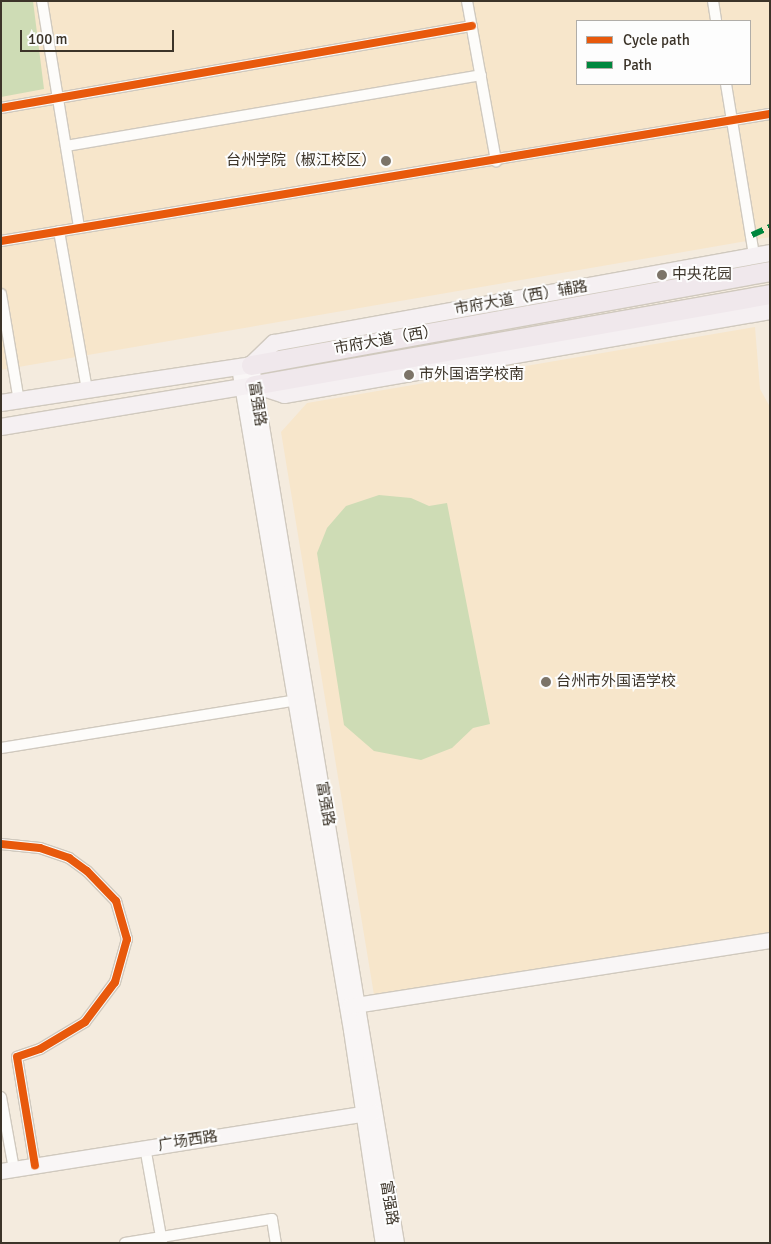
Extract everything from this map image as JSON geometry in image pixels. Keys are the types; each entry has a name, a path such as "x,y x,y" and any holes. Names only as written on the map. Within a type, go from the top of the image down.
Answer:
{"highway":[{"name":"市府大道（西）","path":"245,366 770,270"},
{"name":"市府大道（西）","path":"248,386 767,303"}],"main road":[{"name":"市府大道（西）辅路","path":"245,366 274,343 762,254"},
{"name":"市府大道（西）","path":"1,404 245,366"},
{"name":"富强路","path":"245,366 297,700 353,1006"},
{"name":"市府大道（西）","path":"1,427 248,386"},
{"name":"富强路","path":"248,386 370,1112 396,1243"},
{"path":"353,1006 770,940"},
{"name":"富强路","path":"370,1112 383,1243"},
{"name":"广场西路","path":"8,1170 370,1112"}],"street":[{"path":"42,1 79,228"},
{"path":"467,1 496,161"},
{"path":"713,1 716,20"},
{"path":"1,108 472,26"},
{"path":"66,146 481,75"},
{"path":"726,85 732,120 762,254"},
{"path":"1,241 496,161 770,114"},
{"path":"59,231 87,390"},
{"path":"1,294 19,401"},
{"path":"1,748 297,700"},
{"path":"1,844 40,848 69,858 87,871 116,901 127,939 115,982 85,1022 40,1049 18,1057 35,1166"},
{"path":"1,1097 8,1170"},
{"path":"145,1147 161,1240"},
{"path":"125,1243 161,1240 272,1219 276,1243"}],"shaded area":[{"name":"台州学院（椒江校区）","path":"1,1 770,1 770,237 1,370"},
{"name":"台州市外国语学校","path":"755,327 760,389 770,407 770,932 376,1007 281,432 307,403"}],"green space":[{"path":"1,1 33,1 44,89 1,97"},
{"path":"379,495 411,498 429,506 447,503 490,724 473,728 452,748 421,760 374,751 344,725 317,553 327,528 346,506"}],"marked path":[{"path":"752,235 770,227"}],"cycle path":[{"path":"1,108 472,26"},
{"path":"1,241 770,114"},
{"path":"1,844 40,848 69,858 87,871 116,901 127,939 115,982 85,1022 40,1049 17,1057 35,1166"}],"place":[{"name":"台州学院（椒江校区）","path":"386,161"},
{"name":"中央花园","path":"662,275"},
{"name":"市外国语学校南","path":"409,375"},
{"name":"台州市外国语学校","path":"546,682"}]}
